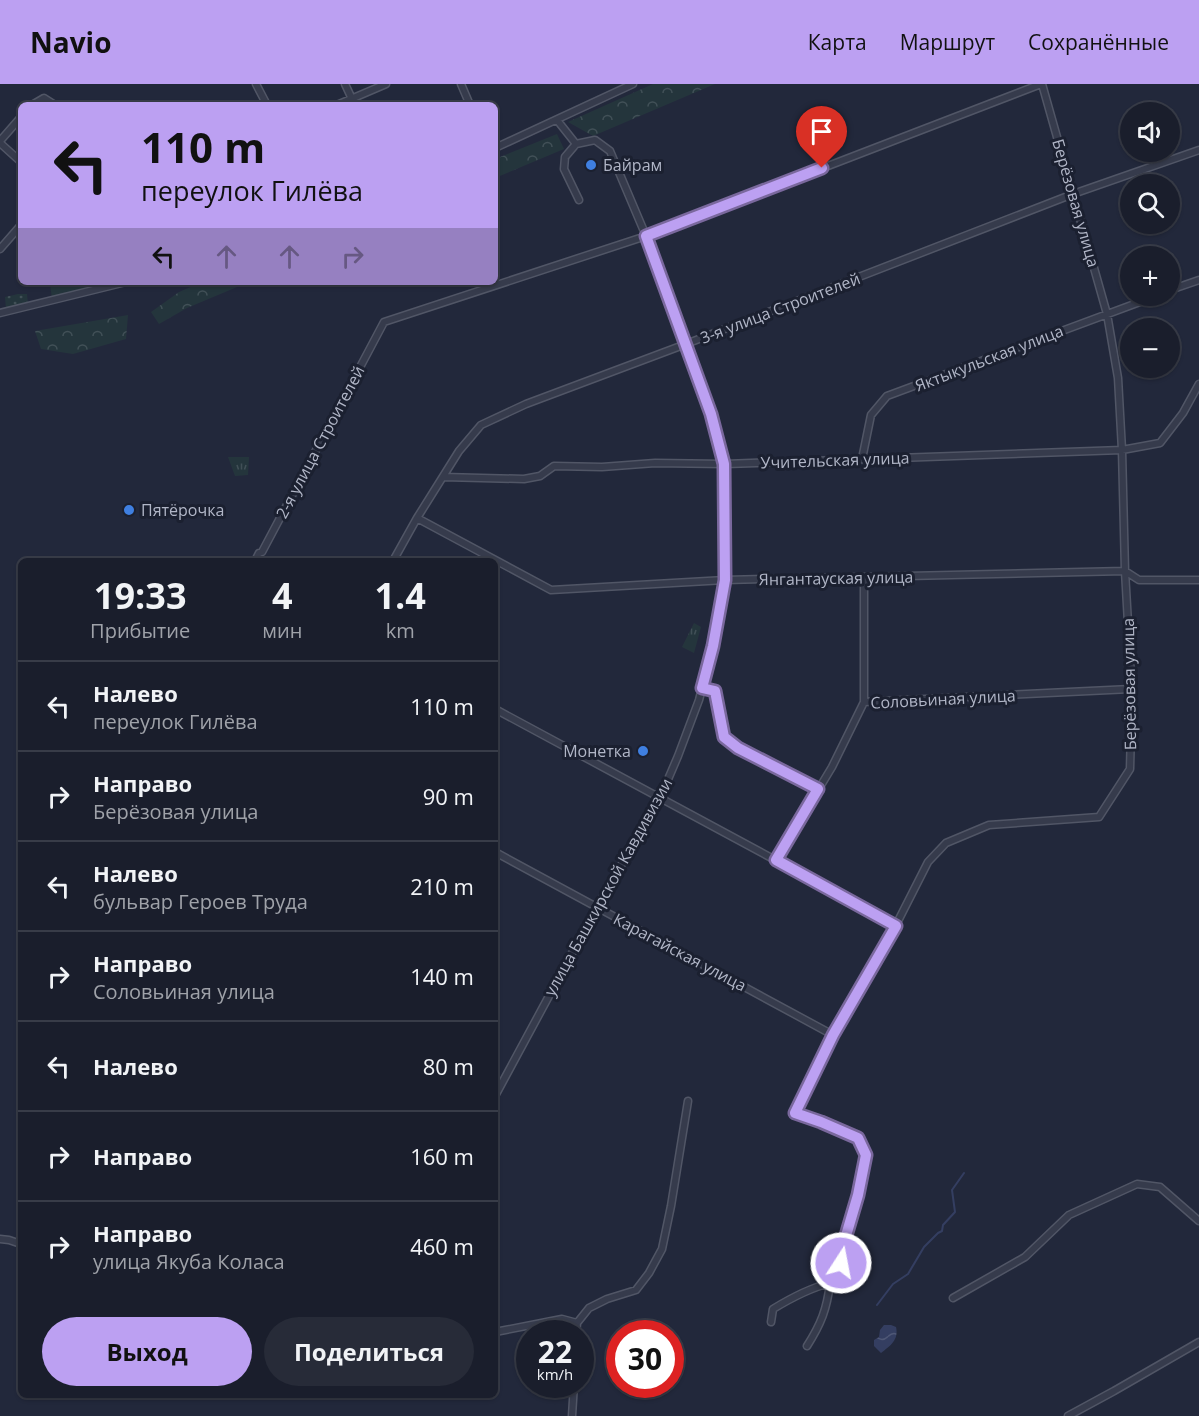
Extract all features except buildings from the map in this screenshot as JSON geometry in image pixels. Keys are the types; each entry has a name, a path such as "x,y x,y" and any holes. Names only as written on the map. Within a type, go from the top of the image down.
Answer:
{"street":[{"path":"256,84 265,102"},
{"path":"345,84 352,99"},
{"path":"344,102 386,84"},
{"path":"461,84 469,102"},
{"path":"498,147 633,84"},
{"path":"646,236 1042,84"},
{"name":"Берёзовая улица","path":"830,1283 841,1263 866,1155 858,1138 795,1113 833,1035 896,926 928,862 946,843 988,825 1099,817 1130,769 1131,690 1118,378 1107,314 1042,84"},
{"path":"37,102 44,98 50,102"},
{"path":"557,120 576,144 565,158 564,169 579,200"},
{"path":"18,121 0,142 18,159"},
{"name":"улица Башкирской Кавдивизии","path":"498,1090 597,907 660,798 699,700 713,646 725,580 724,464 711,414 646,236 610,151 595,140 576,144"},
{"name":"3-я улица Строителей","path":"395,558 459,451 482,425 525,404 1073,194 1199,150"},
{"path":"0,249 18,228"},
{"name":"2-я улица Строителей","path":"498,285 646,236"},
{"path":"1180,287 1199,280"},
{"path":"0,313 114,285"},
{"name":"2-я улица Строителей","path":"256,558 262,552 384,322 497,285"},
{"name":"Яктыкульская улица","path":"862,459 872,415 888,396 1129,306"},
{"name":"Учительская улица","path":"442,477 524,479 540,476 554,466 724,464 1122,450 1160,443 1183,413 1199,384"},
{"name":"Янгантауская улица","path":"417,518 491,558"},
{"name":"Янгантауская улица","path":"498,562 551,590 725,580 1125,572 1140,580 1199,580"},
{"path":"864,577 864,702"},
{"path":"702,688 715,691 724,737 738,748 818,789"},
{"name":"Соловьиная улица","path":"776,860 832,767 864,702 1131,690"},
{"path":"498,711 896,926"},
{"name":"Карагайская улица","path":"498,854 833,1035"},
{"path":"579,1320 589,1308 607,1299 636,1290 649,1273 662,1249 670,1214 688,1101"},
{"path":"953,1298 1025,1257 1069,1215 1137,1184 1160,1187 1199,1221"},
{"path":"0,1239 18,1243"},
{"path":"771,1322 773,1309 786,1301 830,1283 828,1299 819,1327 807,1346"},
{"path":"498,1331 516,1328"},
{"path":"1068,1416 1199,1342"},
{"path":"572,1416 573,1398"}],"green space":[{"path":"653,84 715,84 593,136 568,122"},
{"path":"557,134 564,149 498,177 498,158"},
{"path":"50,285 88,285 89,290 52,299"},
{"path":"195,285 242,285 187,308 159,324 151,312 179,292"},
{"path":"27,294 28,304 6,309 5,297"},
{"path":"128,315 126,339 73,354 41,349 35,331"},
{"path":"228,457 249,457 248,475 235,476"},
{"path":"694,623 701,627 694,653 682,647"}],"water":[{"path":"884,1325 896,1327 897,1332 893,1342 881,1353 874,1346 874,1340 879,1337"}],"waterway":[{"path":"877,1305 893,1284 908,1274 924,1247 942,1231 943,1225 955,1212 952,1190 964,1173"}],"place":[{"name":"Байрам","path":"591,165"},
{"name":"Пятёрочка","path":"129,510"},
{"name":"Монетка","path":"643,751"}],"route":[{"path":"822,168 646,236 711,414 724,464 725,580 713,646 702,688 715,691 724,737 738,748 818,789 776,860 896,926 833,1035 795,1113 858,1138 866,1155 841,1263"}]}
